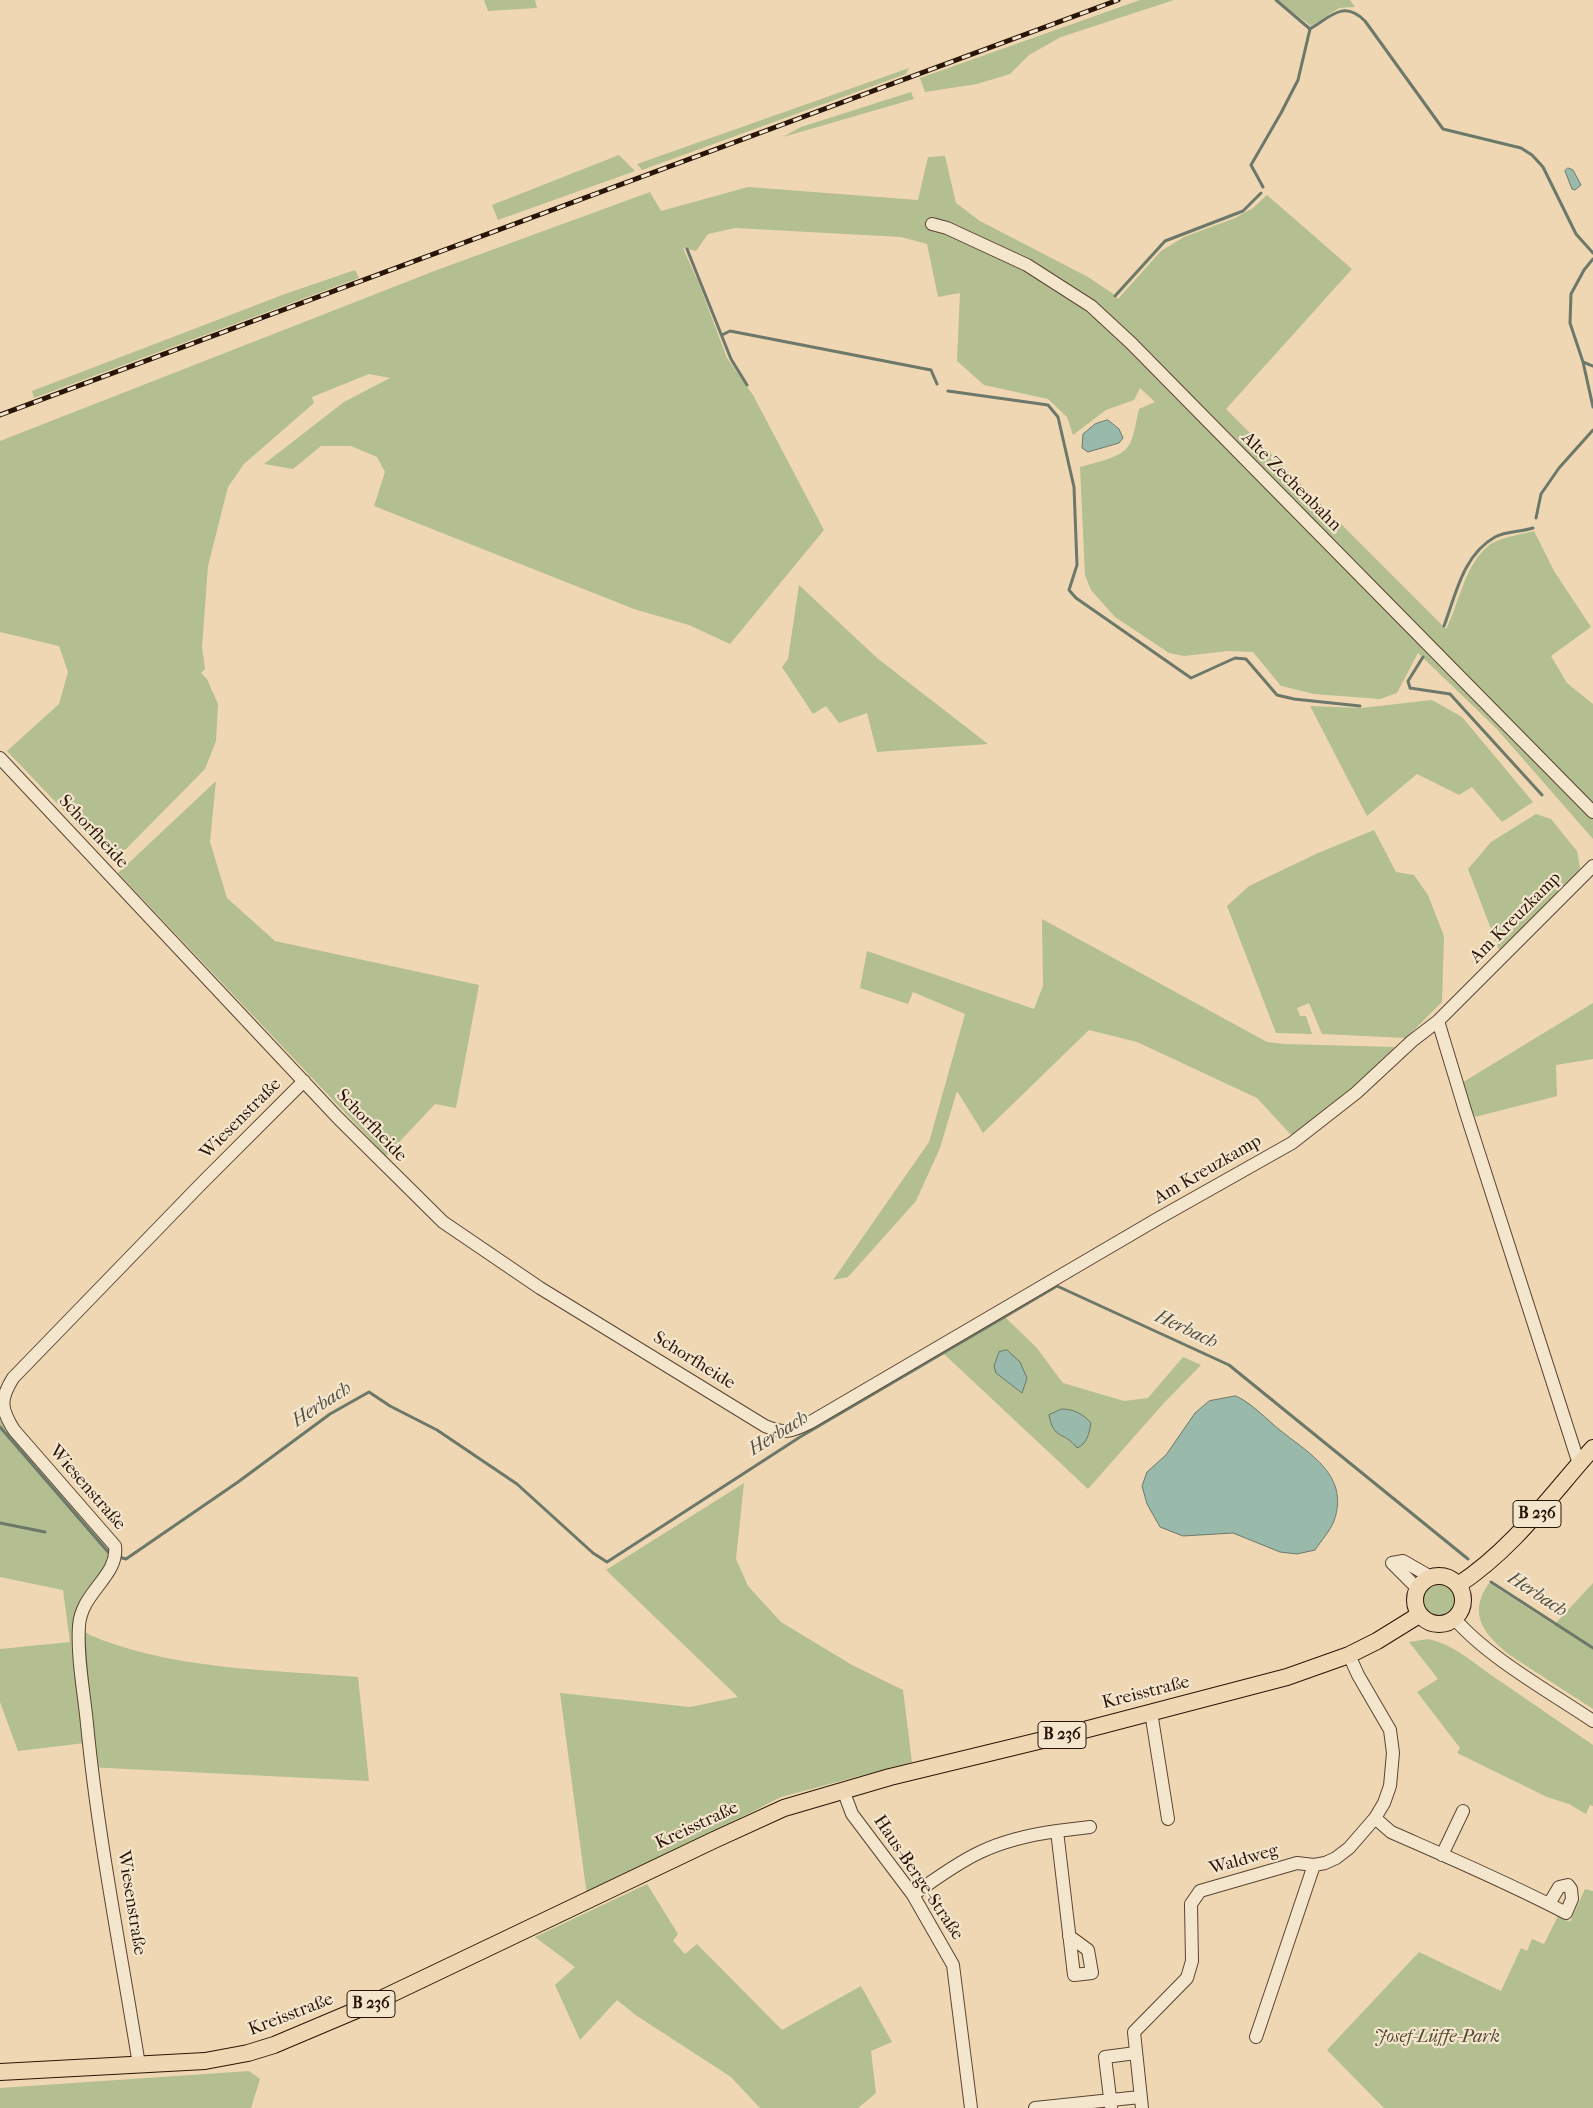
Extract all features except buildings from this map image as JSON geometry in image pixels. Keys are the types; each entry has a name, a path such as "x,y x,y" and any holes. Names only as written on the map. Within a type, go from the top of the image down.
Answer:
{"main road":[{"name":"B 236","path":"1458,1585 1475,1574 1504,1549 1593,1448"},
{"path":"1445,1576 1458,1585 1463,1602 1458,1614 1454,1618 1446,1623 1436,1624 1430,1623 1419,1615 1414,1597 1417,1588 1431,1577 1445,1576"},
{"name":"Kreisstraße","path":"0,2072 205,2061 274,2045 321,2027 784,1808 843,1790 1286,1677 1350,1655 1419,1615"}],"street":[{"name":"Alte Zechenbahn","path":"932,224 947,228 1027,265 1091,306 1138,350 1248,464 1593,812"},
{"name":"Schorfheide","path":"0,758 304,1081 443,1222 540,1288 765,1426 786,1432"},
{"name":"Am Kreuzkamp","path":"786,1432 810,1423 1159,1218 1292,1143 1356,1093 1412,1041 1438,1021 1593,866"},
{"path":"1438,1021 1579,1464"},
{"name":"Wiesenstraße","path":"139,2065 93,1780 78,1626 82,1608 87,1598 113,1566 116,1553 115,1546 14,1430 2,1411 2,1394 25,1365 200,1184 304,1081"},
{"path":"1417,1588 1392,1563 1403,1561 1431,1577"},
{"path":"1454,1618 1465,1631 1517,1671 1593,1721"},
{"name":"Waldweg","path":"1136,2054 1134,2032 1187,1978 1192,1961 1191,1904 1200,1890 1296,1863 1314,1865 1336,1858 1349,1848 1375,1818 1384,1804 1390,1786 1392,1753 1390,1730 1358,1675 1350,1655"},
{"path":"1151,1712 1168,1819"},
{"name":"Haus-Berge-Straße","path":"843,1790 852,1814 913,1896 953,1965 971,2108"},
{"path":"1442,1855 1463,1811"},
{"path":"1375,1818 1391,1832 1549,1904"},
{"path":"913,1896 948,1870 980,1850 1004,1841 1090,1827"},
{"path":"1057,1831 1069,1936"},
{"path":"1256,2037 1314,1865"},
{"path":"1035,2108 1110,2104 1141,2102 1136,2054 1106,2057 1110,2104"}],"green space":[{"path":"484,0 535,0 537,8 488,11"},
{"path":"1140,0 1174,0 1061,37 1029,55 1010,74 977,84 925,92 920,78"},
{"path":"1277,0 1350,0 1355,7 1339,8 1311,26"},
{"path":"909,68 906,74 642,170 637,164"},
{"path":"911,92 914,99 783,137 801,127"},
{"path":"619,155 635,171 498,220 492,205"},
{"path":"945,156 956,203 980,221 1088,277 1118,299 1161,251 1184,237 1235,218 1253,208 1267,195 1352,269 1226,409 1446,629 1468,575 1479,555 1497,541 1534,531 1554,571 1591,627 1551,656 1567,683 1593,704 1593,839 1496,728 1418,653 1397,693 1380,699 1314,694 1281,686 1253,652 1228,651 1184,656 1169,653 1115,617 1091,590 1085,575 1080,467 1110,458 1125,450 1133,437 1139,409 1155,402 1140,388 1134,400 1106,410 1073,435 1067,417 1048,399 984,385 957,361 960,293 938,297 927,244 901,237 735,228 708,234 696,251 683,248 727,358 753,395 824,530 730,644 689,625 634,609 374,506 385,472 377,457 351,446 321,446 293,469 264,464 344,402 390,378 369,374 312,397 314,403 244,464 228,487 208,566 202,647 205,669 201,673 207,679 218,704 216,741 205,769 126,849 109,858 7,751 59,704 68,672 59,646 0,632 0,441 437,270 650,192 661,211 748,187 918,200 928,157"},
{"path":"355,270 359,278 34,398 32,391 285,294"},
{"path":"799,585 877,658 988,744 877,752 867,713 839,723 826,706 813,714 782,667 788,659"},
{"path":"1432,700 1462,717 1533,802 1502,822 1472,787 1459,795 1417,774 1367,816 1310,706 1361,708"},
{"path":"216,781 210,842 227,898 275,941 479,985 456,1108 435,1104 386,1156 118,873"},
{"path":"1536,814 1551,819 1577,851 1580,867 1578,875 1499,950 1468,869 1491,842"},
{"path":"1374,830 1396,872 1414,875 1428,895 1444,936 1442,1002 1406,1038 1322,1034 1309,1003 1297,1008 1300,1016 1306,1016 1312,1034 1276,1033 1227,906 1249,886 1318,853"},
{"path":"1042,919 1267,1042 1395,1047 1353,1087 1292,1136 1257,1098 1137,1042 1089,1030 983,1133 957,1091 940,1148 916,1201 848,1277 833,1280 929,1142 965,1014 913,992 908,1004 860,988 867,951 1034,1009 1043,986"},
{"path":"1593,1003 1593,1059 1556,1065 1557,1096 1475,1117 1460,1084"},
{"path":"1005,1317 1036,1347 1063,1383 1124,1401 1148,1398 1183,1357 1201,1365 1163,1404 1088,1489 944,1354"},
{"path":"0,1419 108,1542 111,1553 109,1563 84,1596 81,1606 81,1624 84,1631 102,1640 133,1650 196,1663 358,1677 369,1781 87,1767 85,1743 18,1751 0,1702 0,1649 70,1642 63,1590 0,1577"},
{"path":"744,1483 736,1559 748,1586 781,1622 852,1665 903,1690 912,1762 781,1797 587,1896 560,1693 690,1707 738,1697 606,1570"},
{"path":"1440,1581 1453,1587 1459,1600 1453,1613 1440,1619 1427,1613 1421,1600 1427,1587"},
{"path":"1489,1583 1554,1625 1593,1583 1593,1709 1511,1656 1486,1632 1479,1614 1479,1605"},
{"path":"1428,1639 1447,1645 1463,1655 1593,1745 1593,1806 1590,1805 1586,1814 1569,1804 1547,1797 1457,1753 1460,1748 1417,1692 1438,1679 1409,1642"},
{"path":"647,1884 678,1934 673,1941 685,1954 697,1944 782,2030 861,1986 892,2042 871,2051 876,2093 858,2108 760,2108 731,2077 637,2016 617,2000 580,2040 555,1985 575,1967 535,1937"},
{"name":"Josef-Lüffe-Park","path":"1585,1889 1593,1891 1593,2108 1384,2108 1327,2050 1419,1952 1501,1991 1521,1948 1527,1951 1532,1939 1544,1944 1558,1916 1570,1922"},
{"path":"249,2071 260,2079 251,2108 0,2108 0,2088"}],"shaded area":[{"path":"1568,168 1573,170 1581,185 1575,190 1572,189 1565,171"},
{"path":"1108,420 1119,429 1123,438 1119,443 1088,452 1082,448 1083,434 1095,424"},
{"path":"1007,1350 1020,1362 1027,1378 1022,1393 996,1373 994,1366 999,1352"},
{"path":"1236,1396 1254,1407 1304,1448 1332,1479 1337,1491 1338,1505 1334,1521 1315,1550 1297,1554 1280,1552 1233,1533 1183,1536 1160,1527 1147,1504 1142,1486 1147,1472 1166,1455 1195,1413 1209,1401"},
{"path":"1062,1409 1078,1413 1091,1423 1085,1441 1077,1448 1072,1442 1056,1432 1051,1423 1049,1415"}],"waterway":[{"path":"1263,187 1251,165 1298,80 1310,29 1276,0"},
{"path":"1310,29 1331,15 1344,11 1357,15 1365,21 1443,129 1521,148 1532,155 1543,167 1576,234 1593,253"},
{"path":"1115,296 1165,241 1243,211 1261,193"},
{"path":"687,249 731,359 747,385"},
{"path":"1593,259 1584,270 1571,294 1570,323 1583,362 1593,407"},
{"path":"722,335 730,331 931,370 937,384"},
{"path":"1583,362 1593,366"},
{"path":"948,391 1048,405 1058,417 1074,487 1077,565 1069,590 1076,598 1191,678 1235,658 1246,659 1277,695 1294,699 1360,706"},
{"path":"1536,518 1541,494 1559,468 1593,430"},
{"path":"1444,626 1462,576 1475,554 1499,535 1533,528"},
{"path":"1423,657 1408,681 1410,688 1450,694 1542,795"},
{"name":"Herbach","path":"119,1557 126,1559 238,1482 330,1414 369,1392 390,1406 437,1430 517,1484 593,1553 607,1562 800,1437 1057,1286 1229,1365 1468,1559"},
{"path":"0,1427 109,1553"},
{"path":"0,1523 45,1532"},
{"name":"Herbach","path":"1491,1582 1593,1648"}],"railway":[{"path":"0,415 1118,0"}]}
